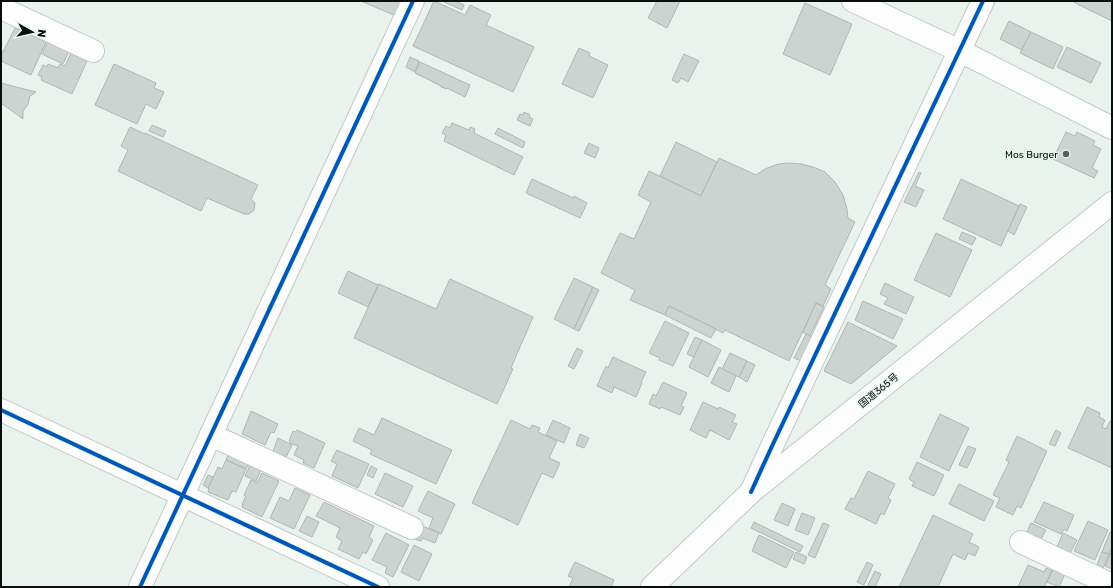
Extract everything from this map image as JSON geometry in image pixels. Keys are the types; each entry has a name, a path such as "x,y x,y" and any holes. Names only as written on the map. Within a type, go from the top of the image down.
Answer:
{"main road":[{"path":"140,587 413,1"},
{"path":"853,1 960,51 1112,128"},
{"path":"751,492 983,1"},
{"path":"1,8 93,51"},
{"name":"国道365号","path":"652,587 751,492 1112,203"},
{"path":"1,410 378,587"},
{"path":"211,435 412,528"},
{"path":"1021,542 1112,585"}],"building":[{"path":"361,1 399,1 402,2 396,16"},
{"path":"434,1 465,15 470,5 491,15 486,25 534,47 513,92 413,46"},
{"path":"444,1 455,1 464,5 462,10"},
{"path":"657,1 680,1 667,28 648,18"},
{"path":"1072,1 1112,1 1112,21 1079,5"},
{"path":"805,3 852,24 830,75 783,54"},
{"path":"1009,21 1031,32 1022,50 1000,39"},
{"path":"15,28 46,42 31,75 1,61 1,51 3,52"},
{"path":"1031,32 1063,47 1053,69 1020,53"},
{"path":"48,41 69,51 63,64 42,54"},
{"path":"1067,47 1101,63 1091,83 1057,67"},
{"path":"579,48 590,53 589,56 608,65 593,98 562,84"},
{"path":"71,53 87,61 72,94 41,80 42,77 38,75 43,65 47,67 48,64 58,68 60,64 65,66"},
{"path":"684,54 699,61 688,82 681,78 678,83 672,80"},
{"path":"410,57 419,61 415,72 406,67"},
{"path":"420,62 470,85 465,97 447,88 441,87 415,73"},
{"path":"114,64 156,83 154,88 164,92 156,109 146,104 137,124 95,105"},
{"path":"1,83 36,92 30,96 28,104 23,111 23,119 1,103"},
{"path":"524,112 530,115 529,117 533,119 530,126 517,120 520,114 523,115"},
{"path":"452,123 469,130 470,127 475,129 474,133 523,157 514,175 444,141 446,135 442,133 446,126 450,128"},
{"path":"152,125 166,131 163,137 149,131"},
{"path":"130,127 258,185 251,199 255,203 254,210 249,214 244,214 207,198 201,211 118,171 128,150 121,146"},
{"path":"498,128 525,142 523,148 495,134"},
{"path":"1066,132 1075,136 1077,132 1095,141 1093,145 1101,149 1092,168 1098,171 1094,178 1053,159"},
{"path":"676,142 717,162 701,196 660,176"},
{"path":"589,143 599,148 595,158 584,153"},
{"path":"719,158 756,175 765,169 778,164 789,163 813,167 825,172 835,182 843,195 848,218 855,222 825,285 831,289 823,306 816,303 789,361 725,330 723,333 669,306 665,315 630,300 635,290 601,273 620,233 634,239 651,202 638,195 649,171 701,196"},
{"path":"919,172 921,173 915,186 924,190 916,207 904,202"},
{"path":"532,179 573,198 574,196 587,203 580,218 526,193"},
{"path":"961,179 1019,206 1001,246 943,219"},
{"path":"1020,204 1027,207 1014,235 1008,231"},
{"path":"962,232 976,238 972,245 959,239"},
{"path":"936,233 972,250 950,297 914,280"},
{"path":"348,271 378,285 368,307 338,293"},
{"path":"574,278 593,287 574,329 554,319"},
{"path":"450,279 533,317 511,368 513,369 497,404 354,338 379,284 436,309"},
{"path":"885,283 914,297 906,314 884,304 888,298 880,294"},
{"path":"593,287 599,290 579,331 574,329"},
{"path":"863,301 903,319 893,339 855,320"},
{"path":"816,303 824,307 810,336 803,332"},
{"path":"669,306 716,329 711,338 665,315"},
{"path":"665,321 689,333 673,366 659,360 660,358 649,353"},
{"path":"848,322 897,346 851,384 824,371"},
{"path":"806,334 812,337 801,361 794,358"},
{"path":"695,337 702,340 694,357 687,354"},
{"path":"702,340 721,350 708,377 689,367"},
{"path":"577,348 583,351 574,369 568,366"},
{"path":"730,353 747,361 739,377 722,369"},
{"path":"613,357 646,372 636,397 614,387 612,393 597,386 606,366 608,368"},
{"path":"747,361 755,365 747,382 739,377"},
{"path":"719,367 736,376 729,392 711,383"},
{"path":"663,382 687,393 681,406 684,407 680,415 649,404 653,394 656,396"},
{"path":"703,402 718,409 719,407 736,415 732,422 737,424 729,440 710,430 706,438 690,430"},
{"path":"1087,407 1100,413 1099,417 1105,420 1102,427 1106,429 1110,421 1112,422 1112,468 1068,448"},
{"path":"251,411 278,424 274,433 271,432 265,445 242,434"},
{"path":"940,414 969,428 949,471 920,457"},
{"path":"382,418 452,450 436,484 370,454 372,450 353,441 359,428 374,435"},
{"path":"511,420 530,429 532,425 540,428 538,432 557,441 549,458 560,463 553,478 542,473 518,525 472,503"},
{"path":"553,420 570,428 564,443 546,435"},
{"path":"297,430 325,443 314,468 303,463 304,460 294,455 298,446 290,443 289,441 293,431 295,432"},
{"path":"1056,430 1061,433 1055,446 1049,444"},
{"path":"580,434 589,438 584,448 576,445"},
{"path":"1017,436 1047,451 1021,508 1017,506 1013,515 996,507 1000,498 993,495 1009,462 1006,460"},
{"path":"278,438 292,445 286,457 273,451"},
{"path":"968,446 976,449 967,468 959,465"},
{"path":"337,450 369,464 358,488 332,476 337,464 331,461"},
{"path":"229,453 249,463 246,469 226,460"},
{"path":"226,460 246,469 236,492 232,491 228,500 208,492 208,488 218,467 222,469"},
{"path":"917,462 944,475 934,496 912,486 914,482 909,479"},
{"path":"250,465 261,470 256,481 245,476"},
{"path":"371,466 377,469 373,478 367,475"},
{"path":"868,471 895,484 888,498 891,500 884,515 881,513 876,524 845,509 851,498 854,499"},
{"path":"262,473 279,481 262,517 242,507 242,504 246,496 244,495 251,480 257,483"},
{"path":"385,473 413,486 403,507 375,494"},
{"path":"208,475 213,477 208,488 203,485"},
{"path":"959,484 994,501 984,521 949,504"},
{"path":"295,488 310,495 294,529 270,518 280,497 289,501"},
{"path":"428,491 455,504 441,534 429,528 433,518 418,511"},
{"path":"324,502 374,526 369,537 373,540 366,554 363,552 359,559 338,549 342,541 336,537 340,528 316,516"},
{"path":"1044,502 1074,515 1067,531 1064,529 1061,534 1034,522"},
{"path":"782,503 795,509 788,526 774,520"},
{"path":"802,513 815,518 808,535 795,530"},
{"path":"933,515 973,534 969,542 979,547 975,556 968,553 965,560 953,554 938,587 899,587"},
{"path":"307,516 319,522 312,537 299,531"},
{"path":"1088,521 1108,530 1095,560 1074,551"},
{"path":"754,522 803,546 800,552 751,528"},
{"path":"823,523 829,525 815,558 808,555"},
{"path":"1031,523 1046,530 1040,541 1026,534"},
{"path":"420,525 439,533 435,543 422,538 421,541 414,539"},
{"path":"1110,532 1112,533 1112,547 1109,554 1102,552"},
{"path":"386,533 409,545 393,577 385,573 387,567 372,560"},
{"path":"1063,533 1077,540 1070,553 1057,547"},
{"path":"759,535 794,552 786,568 752,551"},
{"path":"414,545 432,554 419,581 401,572"},
{"path":"1112,550 1112,569 1105,566"},
{"path":"796,552 807,557 804,564 793,559"},
{"path":"1102,552 1109,554 1103,568 1097,565"},
{"path":"575,562 614,580 611,587 569,587 573,578 568,576"},
{"path":"867,562 873,565 864,585 857,582"},
{"path":"1028,565 1044,572 1046,568 1052,571 1044,587 1018,587"},
{"path":"1053,569 1065,574 1059,587 1047,582"},
{"path":"875,571 881,574 875,587 867,587"}],"cycle path":[{"path":"140,587 413,1"},
{"path":"751,492 983,1"},
{"path":"1,410 378,587"}],"place":[{"name":"Mos Burger","path":"1066,154"}]}
